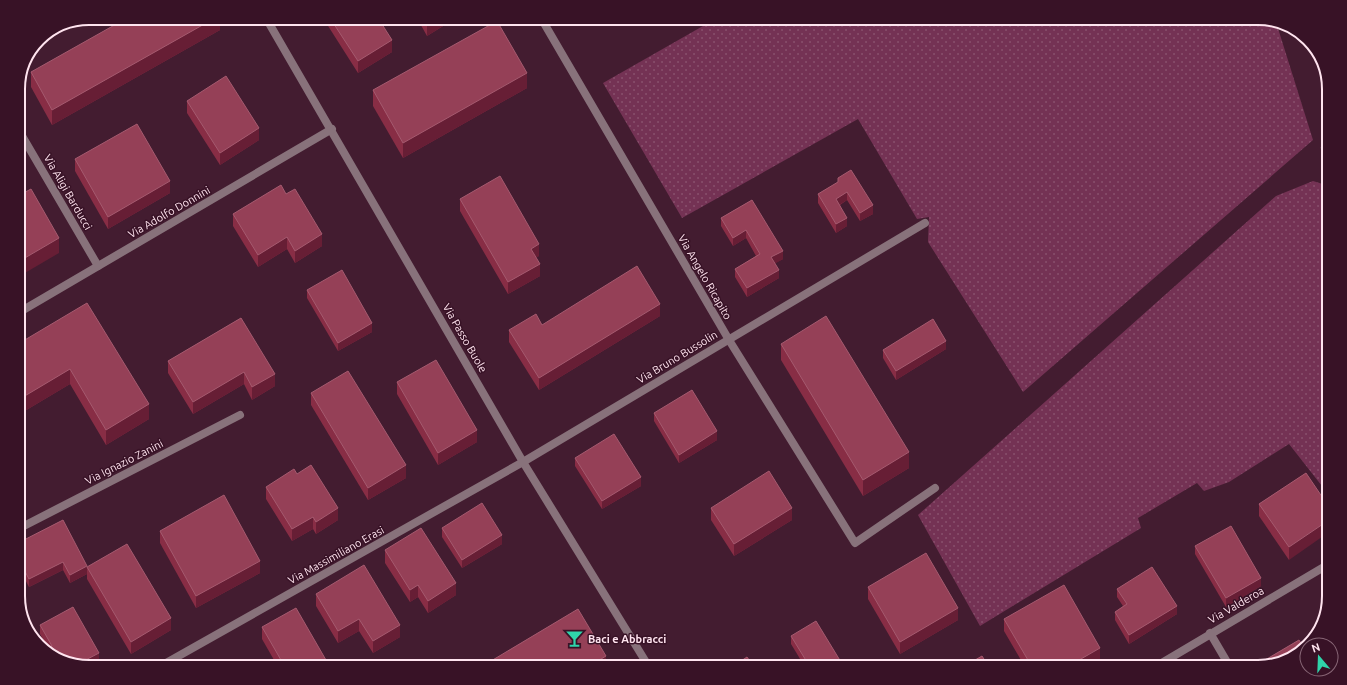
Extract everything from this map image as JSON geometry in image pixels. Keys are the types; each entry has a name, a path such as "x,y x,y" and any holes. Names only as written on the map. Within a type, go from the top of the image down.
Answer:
{"street":[{"name":"Via Passo Buole","path":"270,25 332,129 523,462 645,660"},
{"name":"Via Angelo Ricapito","path":"545,25 728,340 855,543 936,488"},
{"name":"Via Adolfo Donnini","path":"25,309 332,129"},
{"name":"Via Aligi Barducci","path":"25,141 98,266"},
{"name":"Via Bruno Bussolin","path":"523,462 925,222"},
{"name":"Via Ignazio Zanini","path":"25,525 240,415"},
{"name":"Via Massimiliano Erasi","path":"171,660 523,462"},
{"name":"Via Valderoa","path":"1167,660 1322,568"},
{"path":"1210,634 1226,660"}],"shaded area":[{"path":"705,25 1271,26 1278,28 1313,140 1023,392 928,242 929,217 917,219 858,119 682,218 603,83"},
{"path":"1313,181 1322,184 1322,486 1289,444 1229,482 1204,491 1197,483 1138,518 1141,528 980,626 918,515 1276,196"}],"building":[{"path":"115,25 203,25 52,110 31,72"},
{"path":"335,25 382,25 392,40 358,61"},
{"path":"490,25 499,25 527,73 403,143 373,90"},
{"path":"226,76 259,128 220,153 187,101"},
{"path":"137,124 170,181 108,217 75,159"},
{"path":"851,170 873,205 860,213 847,192 836,199 847,218 836,224 818,194 838,182 838,178"},
{"path":"500,176 539,244 531,249 540,264 508,282 460,199"},
{"path":"281,185 286,194 295,189 322,234 295,251 287,237 258,255 233,214"},
{"path":"31,189 59,238 25,258 25,192"},
{"path":"752,200 783,251 771,257 779,270 747,288 735,269 760,254 746,230 733,238 721,218"},
{"path":"637,266 660,304 539,378 509,330 536,314 542,325"},
{"path":"342,270 372,323 338,343 307,290"},
{"path":"87,303 149,404 106,430 70,369 25,396 25,340"},
{"path":"826,316 909,452 863,480 781,344"},
{"path":"241,318 275,374 252,387 244,372 193,402 168,361"},
{"path":"933,319 946,341 896,371 883,350"},
{"path":"436,360 477,430 438,453 397,382"},
{"path":"348,371 406,465 368,488 311,393"},
{"path":"692,390 717,431 679,455 654,413"},
{"path":"614,434 641,477 602,501 575,458"},
{"path":"311,465 338,508 316,522 313,517 292,529 266,487 294,469 297,474"},
{"path":"769,471 792,508 734,544 711,508"},
{"path":"1306,473 1322,497 1322,525 1289,547 1259,504"},
{"path":"224,495 260,561 196,596 160,531"},
{"path":"482,503 502,535 462,560 442,528"},
{"path":"63,520 87,566 70,575 63,562 29,579 25,571 25,539"},
{"path":"1231,526 1261,578 1226,598 1195,546"},
{"path":"421,528 456,583 428,601 418,585 410,590 385,550"},
{"path":"127,544 171,618 131,642 87,567"},
{"path":"926,553 958,608 900,642 868,587"},
{"path":"364,565 400,625 373,641 359,619 338,631 316,594"},
{"path":"1152,567 1177,606 1129,635 1115,612 1127,604 1117,589"},
{"path":"1064,585 1100,648 1079,660 1028,660 1004,619"},
{"path":"73,607 99,653 86,660 72,658 60,653 51,647 52,646 40,625"},
{"path":"296,608 326,660 281,660 262,627"},
{"path":"578,609 606,656 599,660 493,660"},
{"path":"816,621 840,660 806,660 791,636"},
{"path":"1299,640 1299,645 1294,649 1275,658 1267,659"},
{"path":"982,656 985,660 975,660"}],"place":[{"name":"Baci e Abbracci","path":"575,639"}]}
